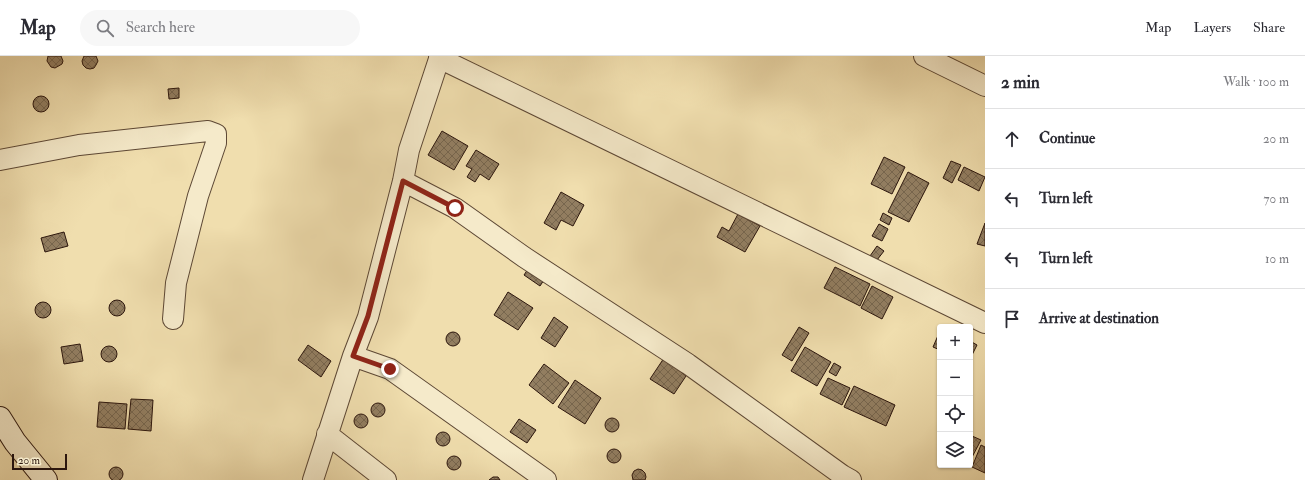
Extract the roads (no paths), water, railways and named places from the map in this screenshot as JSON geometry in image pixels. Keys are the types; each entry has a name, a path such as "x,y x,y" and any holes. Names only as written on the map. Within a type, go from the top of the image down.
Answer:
{"main road":[{"path":"0,418 15,442 46,480"}],"street":[{"path":"924,56 985,86"},
{"path":"313,480 353,356 368,316 403,181 409,150 440,57 985,323"},
{"path":"0,160 79,145 208,131 216,134 216,143 198,196 176,283 173,319"},
{"path":"403,181 455,208 524,257 688,364 851,480"},
{"path":"353,356 390,369 546,480"},
{"path":"327,434 386,480"}]}
